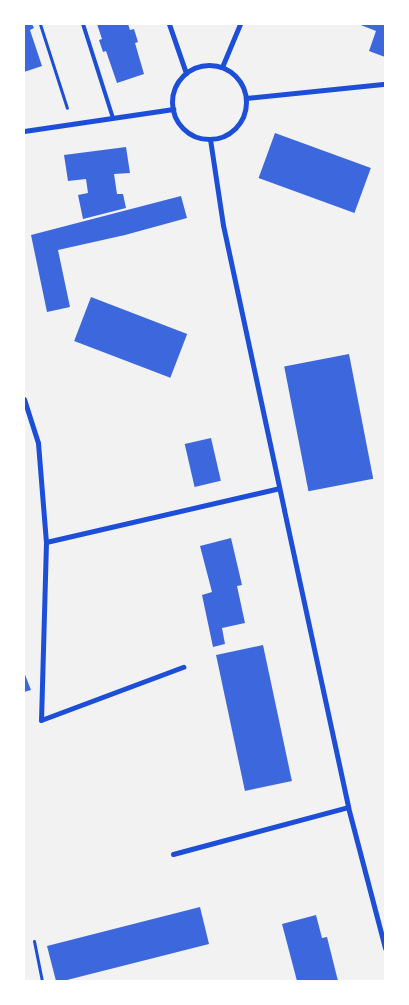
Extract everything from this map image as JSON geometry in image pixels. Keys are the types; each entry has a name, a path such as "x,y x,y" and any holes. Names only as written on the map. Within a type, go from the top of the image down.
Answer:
{"street":[{"path":"169,24 186,73"},
{"path":"222,67 240,24"},
{"path":"210,65 222,67 238,79 246,98 245,110 240,121 232,130 222,136 210,139 197,137 186,131 178,121 173,109 174,89 186,73 197,67 210,65"},
{"path":"246,98 385,84"},
{"path":"24,131 173,109"},
{"path":"210,139 223,225 279,488 348,806 385,948"},
{"path":"24,399 38,444 46,542 41,720 183,667"},
{"path":"46,542 279,488"},
{"path":"173,854 348,806"}],"lane":[{"path":"83,24 113,118"}],"path":[{"path":"40,24 68,109"},
{"path":"34,941 42,981"}],"building":[{"path":"24,24 32,24 34,28 30,30 42,66 24,72"},
{"path":"97,24 128,24 130,30 134,29 138,42 135,43 144,74 117,83 106,51 103,52 99,40 102,39"},
{"path":"358,24 385,24 385,57 369,51 376,31"},
{"path":"275,133 371,168 354,213 259,178"},
{"path":"126,147 130,173 114,174 117,194 123,194 126,208 83,219 78,195 88,193 86,179 68,181 64,155"},
{"path":"181,196 187,218 125,235 58,250 70,307 47,312 31,235"},
{"path":"91,297 187,334 170,378 74,341"},
{"path":"349,354 373,479 308,491 284,367"},
{"path":"211,438 221,481 195,487 185,444"},
{"path":"231,538 242,585 237,586 245,623 222,628 225,644 213,647 202,595 212,592 200,546"},
{"path":"263,645 292,781 245,791 216,655"},
{"path":"24,672 31,690 24,692"},
{"path":"200,907 209,944 63,981 56,981 47,946"},
{"path":"316,915 322,938 327,937 338,981 297,981 282,924"}]}
